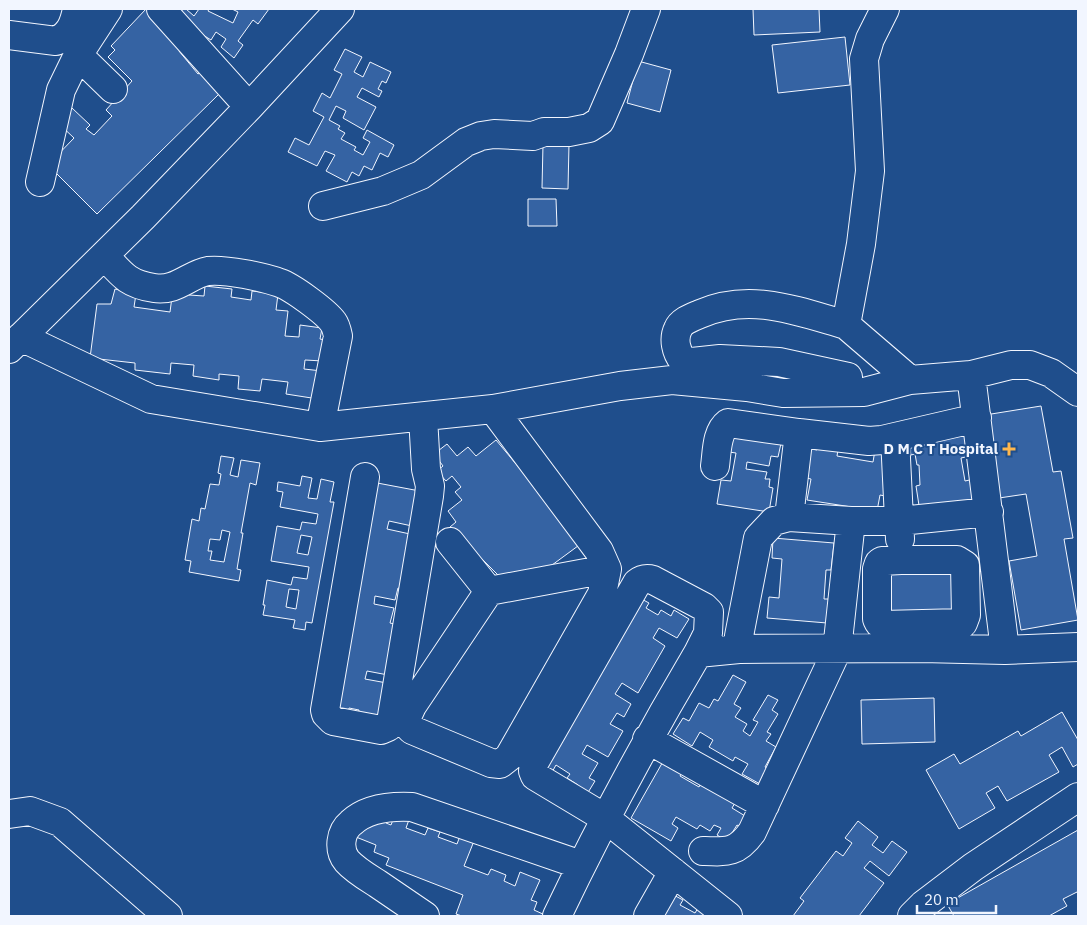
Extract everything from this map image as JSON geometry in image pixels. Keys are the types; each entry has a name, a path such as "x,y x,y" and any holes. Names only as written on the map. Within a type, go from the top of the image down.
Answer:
{"street":[{"path":"9,35 56,41 63,38 72,27 77,9"},
{"path":"40,182 61,90 78,55 108,9"},
{"path":"161,9 249,107"},
{"path":"340,9 249,107 105,256 15,343 151,399 320,427 493,409 620,386 672,380 792,393 864,392 910,380 971,375 1011,366 1030,365 1050,373 1078,392"},
{"path":"323,206 383,191 421,175 466,142 481,136 494,134 533,136 544,132 569,132 589,128 600,121 646,9"},
{"path":"846,325 861,244 870,171 864,59 870,38 886,9"},
{"path":"78,55 113,89"},
{"path":"105,256 127,280 138,285 157,289 176,286 206,271 263,278 282,283 327,316 333,322 338,336 320,427"},
{"path":"848,377 779,362 720,359 683,361 678,355 674,337 679,326 689,319 712,309 753,303 775,305 846,325 910,380"},
{"path":"971,375 1006,650"},
{"path":"493,409 599,551 607,569 602,594 510,758 500,764 491,763 412,730 406,725 412,706 490,591 607,569"},
{"path":"365,477 325,710 326,714 333,721 381,730 388,728 391,722 429,496 430,486 426,469 423,417"},
{"path":"715,466 720,436 723,427 728,424 869,440 895,438 977,418"},
{"path":"789,517 799,433"},
{"path":"895,438 901,560"},
{"path":"739,650 739,636 758,538 774,521 789,517 851,521 900,521 989,512"},
{"path":"703,851 724,852 736,849 745,842 752,832 837,650 851,521"},
{"path":"450,542 490,591"},
{"path":"698,653 739,650 837,650 923,636 963,623 966,615 965,566 957,560 901,560 882,562 877,569 877,619 879,623 923,636 1006,650 1078,647"},
{"path":"557,916 581,865 605,818 647,739 708,633 710,612 653,580 641,580 637,583 534,763 533,770 536,776 605,818 728,916"},
{"path":"647,739 765,805"},
{"path":"912,916 923,905 973,867 1078,797"},
{"path":"425,916 346,860 340,848 342,836 349,824 371,811 397,806 412,807 581,865"},
{"path":"9,814 30,810 60,822 168,916"},
{"path":"648,916 673,872"}],"building":[{"path":"148,9 181,49 179,51 198,74 201,72 219,94 97,214 48,165 74,138 58,123 72,108 90,125 86,129 94,135 112,116 106,110 132,81 108,57 115,50 111,46"},
{"path":"183,9 186,9 194,16 199,9 209,9 208,11 233,23 238,12 232,9 269,9 258,24 253,20 238,41 243,45 234,58 221,47 226,39 216,32 211,40 176,18"},
{"path":"753,9 819,9 820,32 754,35"},
{"path":"845,37 850,85 778,93 772,45"},
{"path":"345,49 362,57 354,72 363,77 370,62 391,72 386,83 382,81 378,89 382,91 379,97 362,88 357,97 376,107 364,130 343,118 346,111 336,106 329,120 340,126 338,129 345,133 341,139 356,147 354,150 363,155 370,142 363,138 367,130 394,145 388,157 380,153 372,170 364,166 359,176 352,172 347,182 326,171 335,155 325,151 317,166 288,152 295,138 309,145 324,117 313,111 322,93 330,98 342,74 334,70"},
{"path":"638,61 671,70 660,112 627,103"},
{"path":"543,144 569,144 568,189 542,188"},
{"path":"528,199 556,199 557,226 528,226"},
{"path":"205,286 232,289 231,297 251,300 252,291 278,294 276,310 288,311 285,336 299,337 300,325 322,328 320,339 325,340 323,361 305,360 304,369 322,371 318,399 286,394 288,382 262,379 260,391 238,389 239,376 219,374 219,380 193,376 194,365 171,363 170,374 135,370 135,363 90,358 97,304 111,304 115,289 136,294 134,307 170,312 173,289 189,290 189,295 204,296"},
{"path":"1041,406 1053,472 1061,471 1073,538 1064,539 1078,620 1021,630 1009,561 1037,556 1026,494 999,498 985,415"},
{"path":"732,431 782,439 778,457 771,456 769,466 747,462 746,469 767,472 765,479 770,479 769,487 773,488 769,512 717,504 721,480 731,481 736,453 729,452"},
{"path":"966,434 970,456 961,458 965,481 974,479 978,501 920,512 916,486 920,485 919,465 917,465 915,454 911,455 909,444"},
{"path":"496,440 582,543 533,579 506,583 450,527 456,522 448,511 462,500 455,492 461,487 452,476 446,481 437,471 443,466 434,454 447,444 457,456 468,447 476,456"},
{"path":"819,440 839,444 837,456 873,462 875,450 890,453 885,496 880,495 877,511 807,500 811,479 806,478 811,449 817,450"},
{"path":"221,456 234,458 230,475 238,477 241,460 260,463 256,485 250,483 241,533 243,533 237,569 241,570 239,581 189,572 191,561 185,560 192,519 199,521 201,508 205,509 210,484 219,485 221,474 218,473","holes":["222,530 230,532 224,562 210,560 212,551 208,551 210,539 220,540"]},
{"path":"302,476 312,478 308,498 317,499 321,479 334,482 330,502 334,502 312,623 306,622 305,630 293,628 295,620 263,615 267,580 291,585 293,577 307,579 309,567 271,561 277,526 300,530 302,522 316,524 318,514 280,507 283,492 277,491 278,482 300,486","holes":["301,535 312,537 308,555 297,553","289,589 299,590 296,609 286,607"]},
{"path":"372,482 425,492 412,526 389,521 387,529 410,534 406,590 398,588 395,600 375,596 374,604 394,608 390,623 399,625 388,675 367,671 365,679 387,683 385,728 358,716 359,710 349,708 348,714 328,710"},
{"path":"773,538 834,543 831,570 826,570 824,599 829,599 827,623 767,618 769,597 779,598 782,559 772,558"},
{"path":"956,562 955,620 883,621 882,565"},
{"path":"636,596 649,603 646,608 658,615 661,610 671,616 674,610 689,619 677,638 659,628 653,638 665,646 638,693 622,683 615,694 631,704 624,717 617,713 610,724 623,731 608,757 587,745 582,754 598,763 589,778 595,781 584,799 574,793 578,785 567,778 570,774 556,765 551,774 536,766"},
{"path":"733,675 746,682 734,704 741,708 735,717 747,724 743,731 750,736 758,722 753,720 768,695 778,700 772,710 778,714 767,732 771,734 766,741 776,747 765,767 768,769 760,784 742,774 748,764 735,757 733,761 709,747 713,740 700,732 692,746 673,734 683,718 689,721 699,703 709,708 714,699 718,701"},
{"path":"934,698 935,742 862,744 861,700"},
{"path":"1062,712 1078,740 1078,764 1073,767 1062,747 1049,755 1059,772 1007,801 998,786 986,793 995,808 959,829 926,770 954,754 960,764 1018,731 1021,736"},
{"path":"665,758 684,769 680,776 699,787 703,779 735,803 732,808 750,819 744,829 737,825 727,841 717,835 721,828 714,825 710,831 700,825 697,829 676,817 672,824 678,828 671,841 631,818"},
{"path":"396,812 410,817 406,828 425,835 428,828 440,832 438,837 457,844 460,836 474,841 464,866 488,875 491,869 506,875 504,881 515,886 520,872 540,880 531,900 537,902 534,910 545,916 462,916 456,914 463,895 386,865 389,858 374,852 376,845 356,837 362,823 371,827 376,814 388,819 386,823 391,825"},
{"path":"858,821 878,837 872,845 883,853 892,841 907,852 889,876 870,861 864,868 884,883 859,916 793,916 804,901 800,898 836,851 843,856 852,843 845,838"},
{"path":"1078,830 1078,895 1077,892 1063,899 1067,906 1049,916 954,916 947,904"},
{"path":"668,892 683,900 680,905 695,913 698,908 712,916 655,916"}],"place":[{"name":"D M C T Hospital","path":"1009,449"}]}
